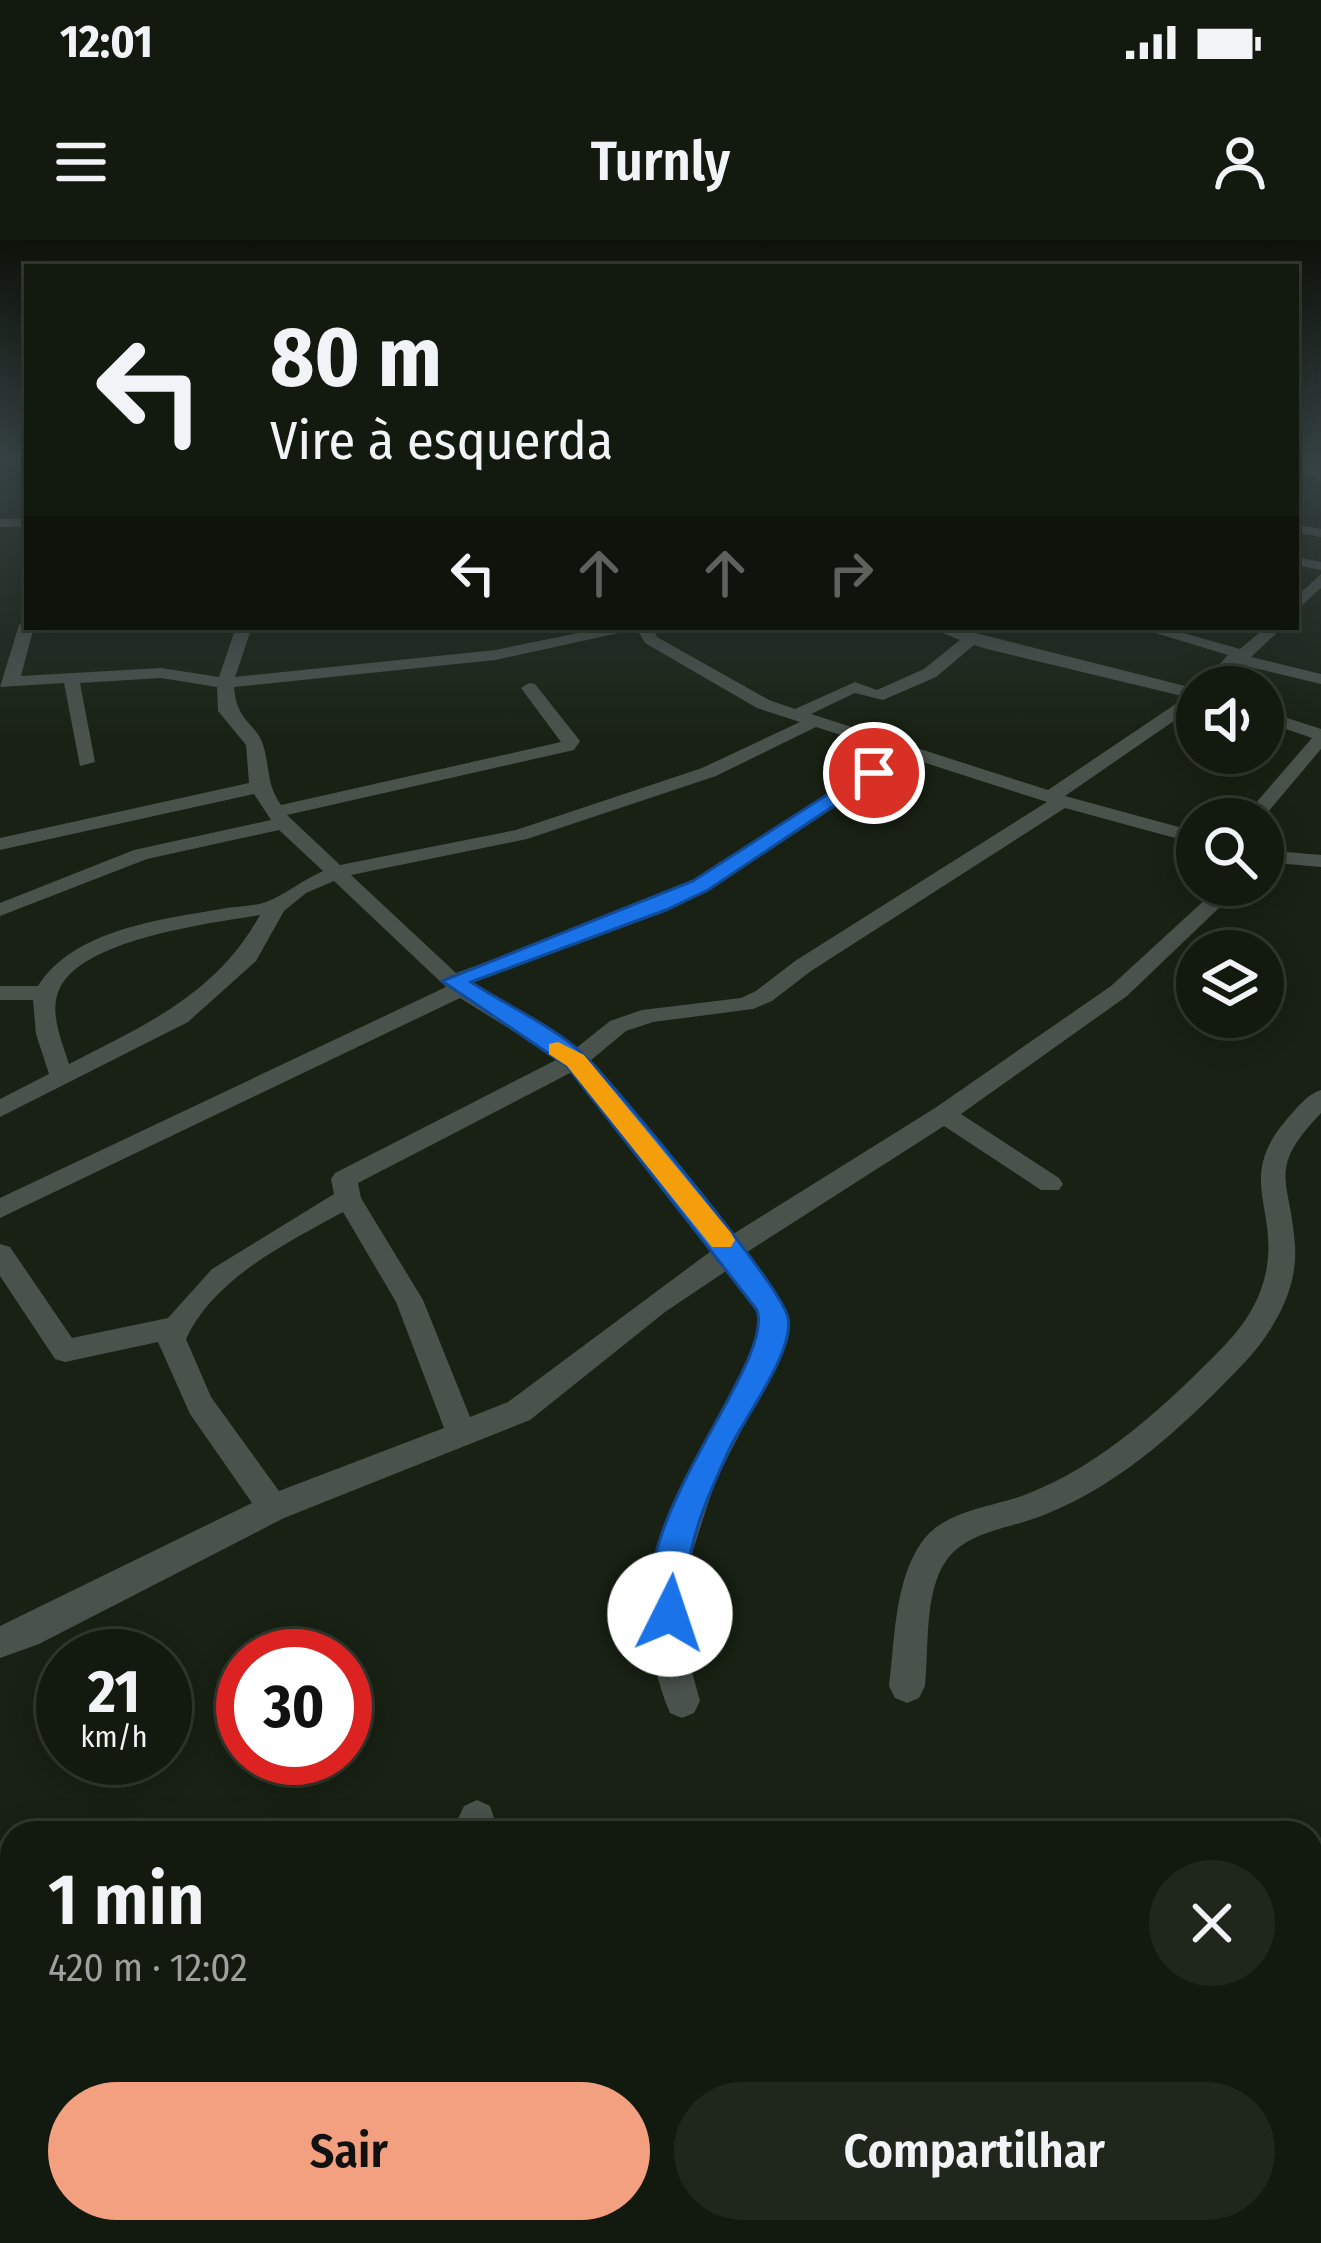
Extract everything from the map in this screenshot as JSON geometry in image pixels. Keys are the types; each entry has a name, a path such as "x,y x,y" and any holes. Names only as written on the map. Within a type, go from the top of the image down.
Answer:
{"street":[{"path":"1300,613 1321,579"},
{"path":"23,625 6,681 161,673 226,683 495,655 616,630"},
{"path":"243,630 226,683 227,711 254,744 259,787 280,818 298,841 338,872 458,985 576,1060 770,1306 775,1321 770,1347 715,1447 681,1529 671,1570 670,1651 682,1701"},
{"path":"646,630 651,640 763,704 1057,799 1176,832"},
{"path":"945,630 1176,690"},
{"path":"1154,630 1321,680"},
{"path":"1229,666 1270,630"},
{"path":"0,1108 180,1017 248,956 275,907 298,890 338,872 520,835 709,772 855,687 877,696 930,674 971,639"},
{"path":"71,677 86,762"},
{"path":"0,910 176,844 568,746 571,741 529,688"},
{"path":"461,1433 409,1300 348,1198 343,1186 350,1174 576,1060 618,1026 650,1016 745,1004 764,996 1057,799 1176,711"},
{"path":"1269,798 1321,736 1284,723"},
{"path":"0,1209 458,985 701,886 909,750"},
{"path":"0,844 259,787"},
{"path":"155,809 176,844"},
{"path":"1284,858 1321,861"},
{"path":"0,1642 27,1633 273,1508 519,1411 626,1326 709,1271 729,1250 944,1114 1119,991 1210,906"},
{"path":"61,1074 45,1024 45,993 54,974 88,951 190,922 275,907"},
{"path":"0,993 45,993"},
{"path":"907,1686 926,1568 935,1548 956,1533 1037,1505 1086,1481 1239,1349 1262,1319 1283,1256 1270,1198 1273,1162 1295,1126 1321,1098"},
{"path":"944,1114 1050,1184"},
{"path":"273,1508 176,1360 172,1340 192,1306 256,1252 348,1198"},
{"path":"0,1254 65,1351 176,1327"}],"slow traffic":[{"path":"558,1049 576,1060 721,1240"}],"route":[{"path":"670,1614 671,1570 681,1529 715,1447 770,1347 775,1321 770,1306 576,1060 454,981 701,886 874,773"}]}
